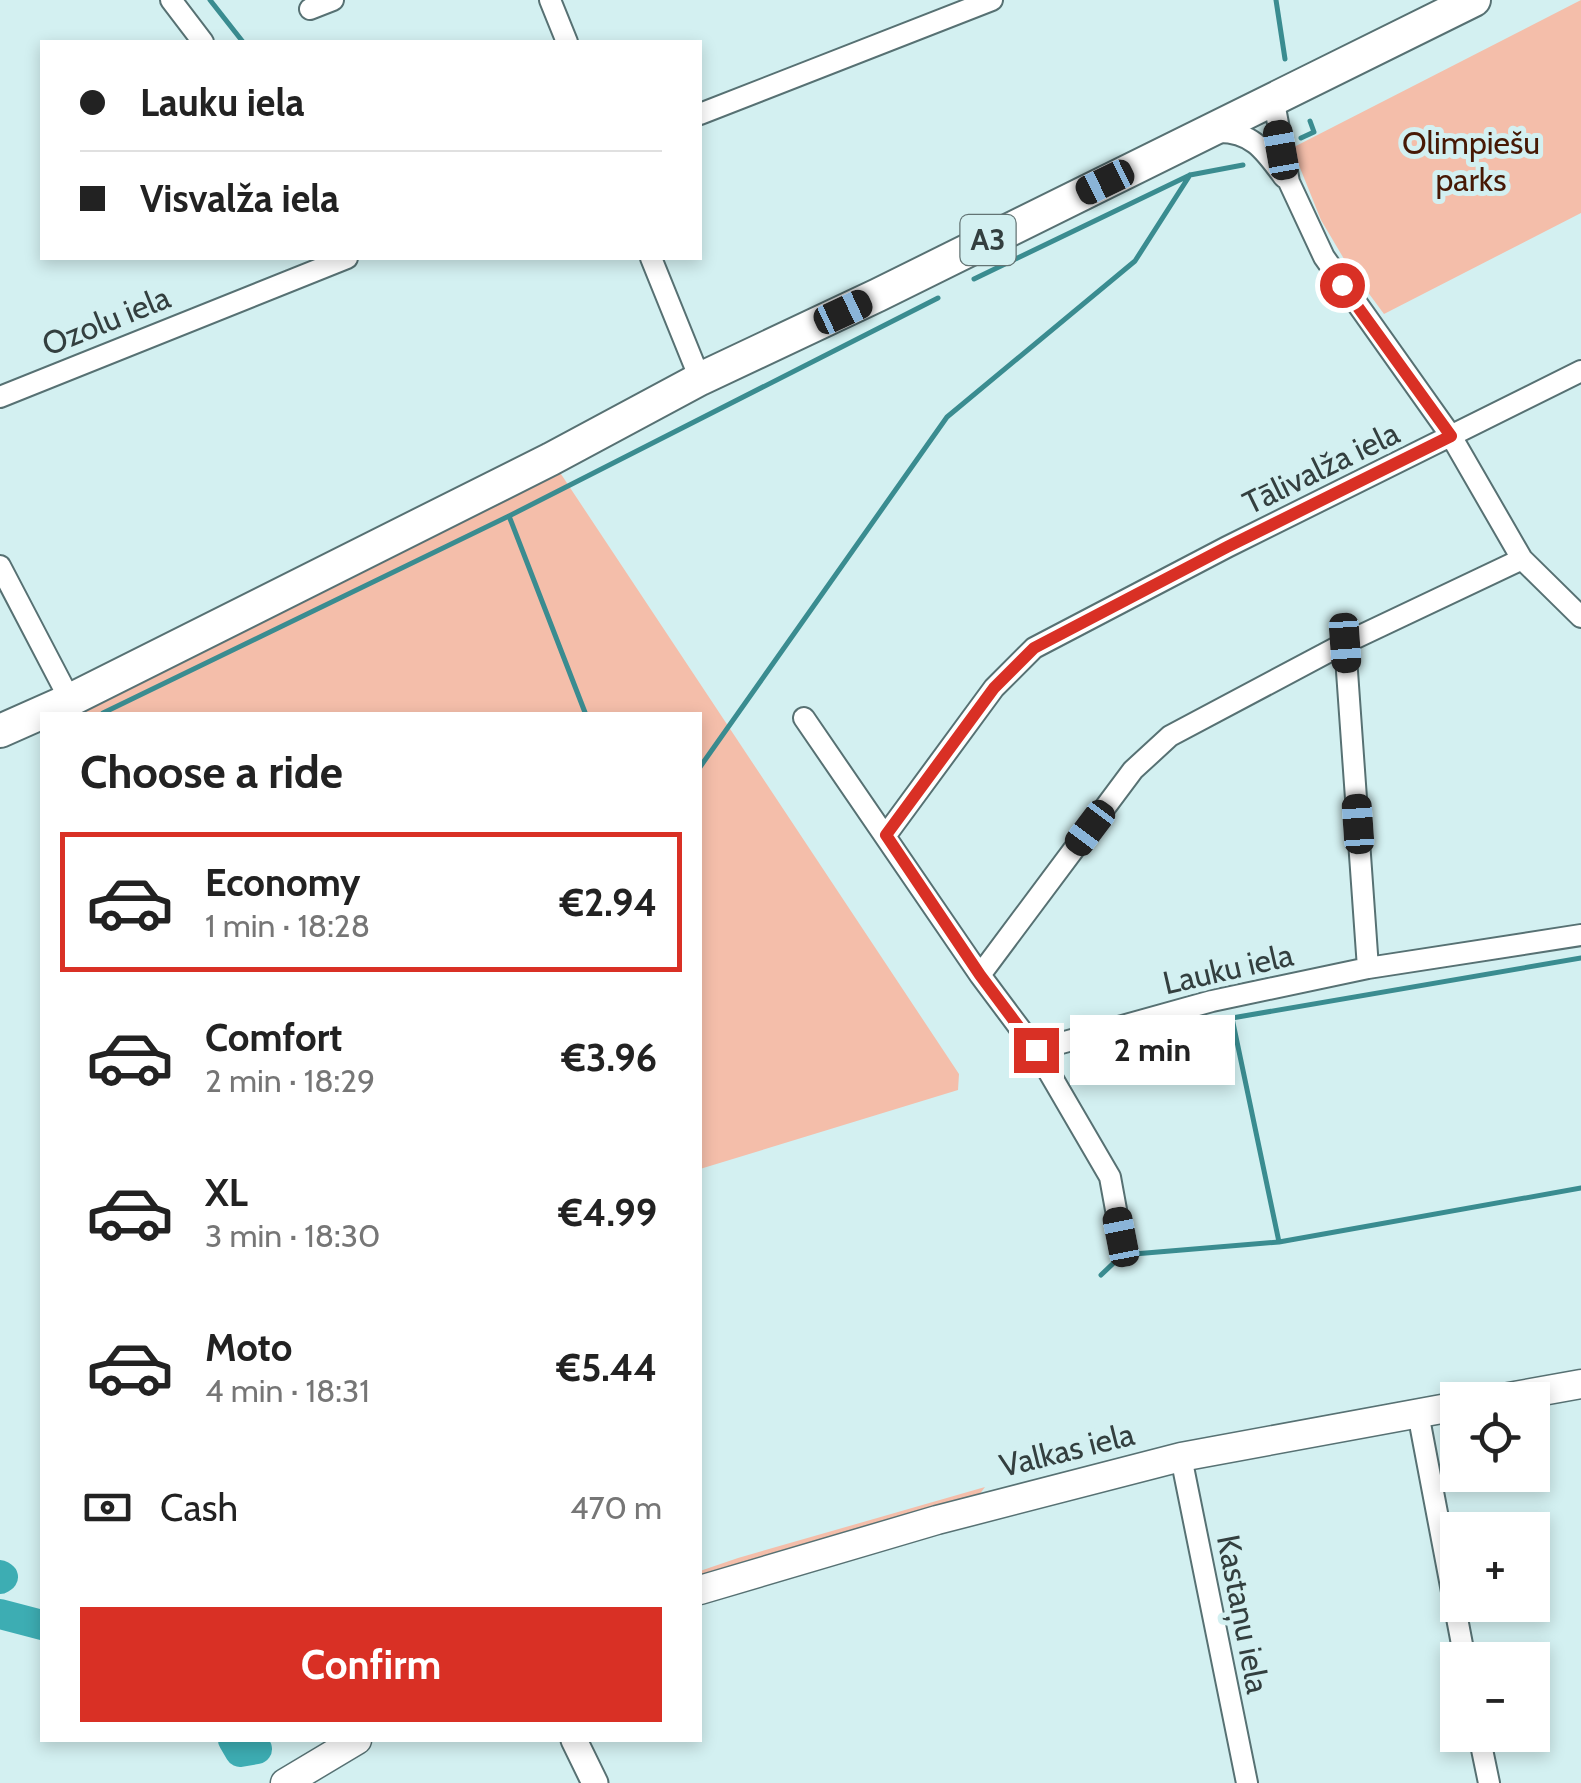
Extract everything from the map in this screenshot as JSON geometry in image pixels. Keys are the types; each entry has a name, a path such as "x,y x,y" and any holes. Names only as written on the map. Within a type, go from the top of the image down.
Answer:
{"highway":[{"name":"A3","path":"73,708 700,380 1474,0"},
{"name":"A3","path":"0,731 40,718"}],"main road":[{"path":"1550,1390 1581,1384"},
{"name":"Valkas iela","path":"702,1589 937,1520 1181,1457 1440,1410"},
{"path":"286,1783 353,1742"}],"street":[{"path":"171,0 202,40"},
{"path":"310,10 333,0"},
{"path":"550,0 566,40"},
{"path":"702,113 992,0"},
{"path":"1274,97 1289,182"},
{"path":"1202,134 1236,132 1246,136 1263,149 1289,182 1324,257 1451,436 1522,559 1581,617"},
{"name":"Ozolu iela","path":"0,397 334,260"},
{"path":"652,260 700,380"},
{"name":"Tālivalža iela","path":"886,835 994,688 1034,648 1227,547 1581,372"},
{"path":"980,975 1133,770 1170,736 1345,643 1522,559"},
{"path":"0,566 73,708"},
{"path":"1345,643 1368,968"},
{"path":"804,718 1036,1050 1110,1177 1121,1237"},
{"name":"Lauku iela","path":"1036,1050 1212,1001 1368,968 1581,935"},
{"path":"1418,1414 1462,1642"},
{"name":"Kastaņu iela","path":"1181,1457 1246,1783"},
{"path":"575,1742 595,1783"},
{"path":"1483,1752 1488,1783"}],"green space":[{"name":"Olimpiešu parks","path":"1581,0 1581,213 1384,314 1321,220 1292,148"},
{"path":"551,459 959,1074 958,1090 702,1168 702,712 76,712 70,700"},
{"path":"985,1487 979,1495 702,1577 702,1570"}],"waterway":[{"path":"210,0 241,40"},
{"path":"1276,0 1285,59"},
{"path":"1301,138 1314,132 1310,121"},
{"path":"974,279 1190,175 1243,165"},
{"path":"702,764 947,417 1135,261 1190,175"},
{"path":"105,712 509,516 938,298"},
{"path":"509,516 585,712"},
{"path":"1279,1242 1232,1018 1581,958"},
{"path":"1101,1275 1122,1255 1279,1242 1581,1188"},
{"path":"0,1575 0,1579"},
{"path":"0,1614 40,1624"},
{"path":"234,1742 240,1752 257,1749"}],"route":[{"path":"1036,1050 980,975 886,835 1004,675 1034,648 1451,436 1342,285"}]}
